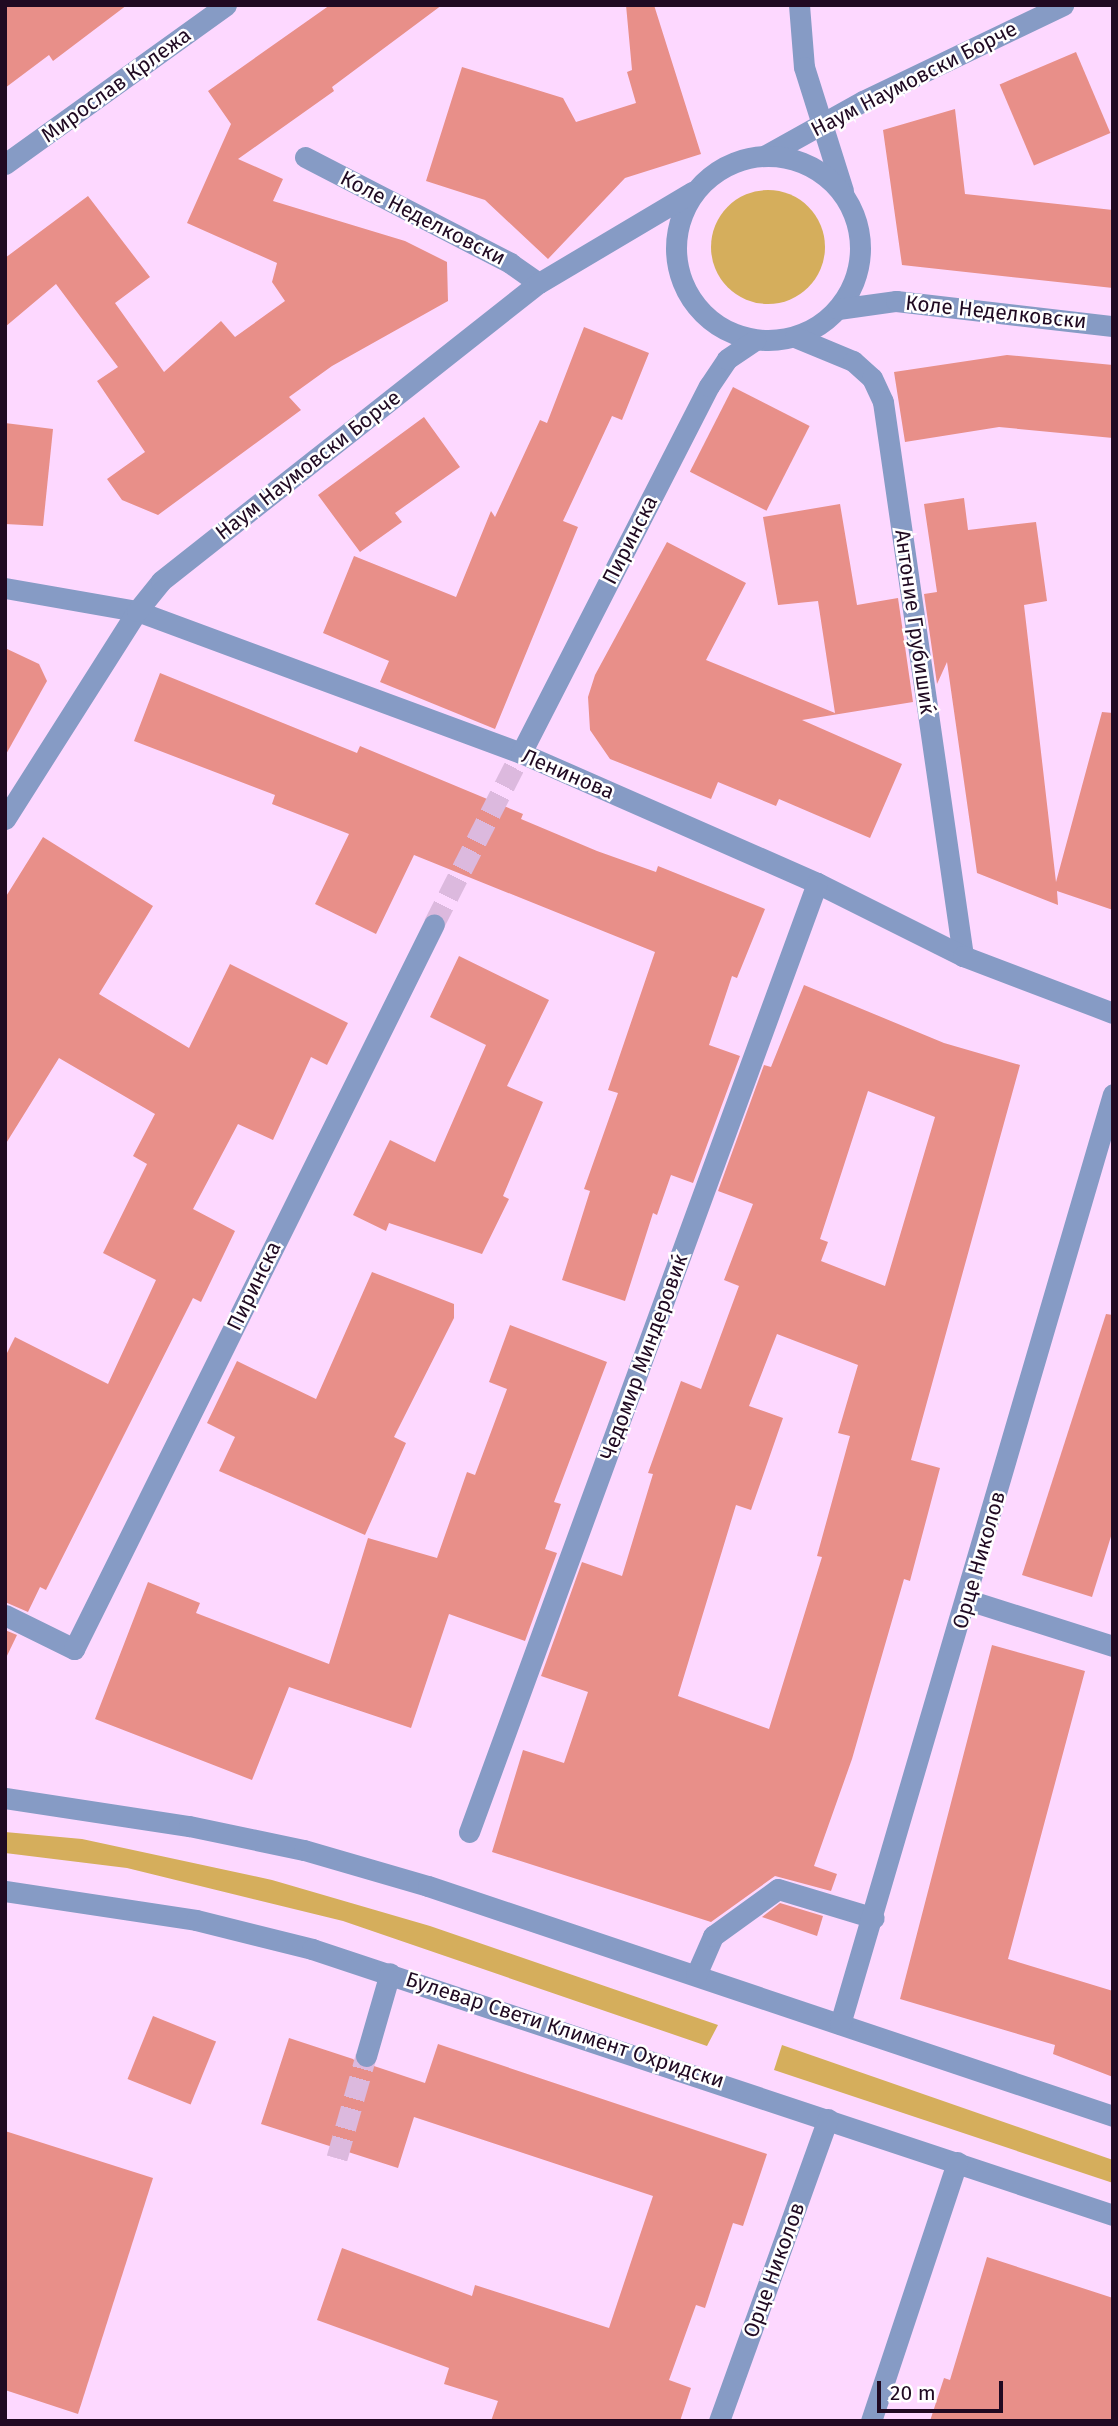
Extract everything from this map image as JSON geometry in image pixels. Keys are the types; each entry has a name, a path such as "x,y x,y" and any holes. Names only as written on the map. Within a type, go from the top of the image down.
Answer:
{"street":[{"name":"Мирослав Крлежа","path":"5,164 226,5"},
{"path":"799,5 804,67 844,196 860,238 859,264 838,309 818,326 795,337 755,340 729,332 706,317 689,296 678,271 675,243 680,216 692,192 713,173 737,160 766,155 802,161 824,174 844,196"},
{"name":"Наум Наумовски Борче","path":"766,155 822,124 1063,5"},
{"name":"Коле Неделковски","path":"305,157 510,263 539,284"},
{"name":"Наум Наумовски Борче","path":"5,819 138,611 162,581 539,284 692,192"},
{"name":"Коле Неделковски","path":"838,309 896,301 1113,326"},
{"name":"Антоние Грубишиќ","path":"795,337 853,361 872,378 883,402 963,956"},
{"name":"Пиринска","path":"522,753 709,386 727,359 755,340"},
{"name":"Ленинова","path":"5,588 138,611 522,753 817,883 963,956 1113,1013"},
{"name":"Чедомир Миндеровиќ","path":"469,1832 817,883"},
{"name":"Пиринска","path":"5,1615 74,1649 434,923"},
{"name":"Орце Николов","path":"840,2024 968,1600 1113,1094"},
{"path":"968,1600 1113,1646"},
{"path":"5,1798 189,1826 303,1850 428,1886 1113,2116"},
{"path":"696,1975 713,1936 778,1889 874,1918"},
{"name":"Булевар Свети Климент Охридски","path":"5,1891 196,1920 390,1973 1113,2215"},
{"path":"366,2056 390,1973"},
{"name":"Орце Николов","path":"719,2421 828,2119"},
{"path":"872,2421 957,2162"}],"shaded area":[{"path":"768,190 790,195 808,207 820,225 825,247 820,269 808,287 790,299 768,304 746,299 728,287 716,269 711,247 716,225 728,207 746,195"},
{"path":"5,1832 82,1839 272,1880 430,1926 718,2025 707,2046 343,1921 127,1868 5,1853"},
{"path":"782,2045 1113,2160 1113,2183 774,2070"}],"building":[{"path":"5,5 127,5 53,61 49,55 5,88"},
{"path":"330,5 442,5 332,87 334,91 238,159 283,179 273,201 405,241 447,262 448,301 332,366 289,397 301,410 158,515 122,500 107,479 145,452 97,381 118,367 56,284 5,327 5,258 88,196 150,277 115,303 164,372 221,321 235,337 285,301 272,282 277,263 187,223 231,124 208,91"},
{"path":"626,5 654,5 701,154 625,178 548,259 485,200 426,181 462,67 563,98 576,122 636,103 627,72 632,70"},
{"path":"1076,52 1110,133 1034,165 1000,84"},
{"path":"955,109 965,194 1113,210 1113,288 902,265 883,130"},
{"path":"584,327 649,353 622,420 612,416 563,521 578,527 495,729 380,682 389,661 323,633 354,556 456,597 491,511 495,517 540,420 547,423"},
{"path":"1007,355 1113,365 1113,438 999,427 905,442 894,372"},
{"path":"733,387 810,426 766,511 690,472"},
{"path":"424,417 460,467 395,513 402,522 360,552 318,495"},
{"path":"5,423 53,429 43,526 5,524"},
{"path":"964,498 968,530 1036,522 1047,601 1024,605 1056,882 1102,712 1113,713 1113,910 1057,891 1058,905 977,873 947,662 937,684 924,594 937,592 924,504"},
{"path":"840,504 857,605 898,598 913,702 802,720 902,764 870,838 779,799 776,806 718,782 711,799 610,759 590,730 588,697 595,675 667,542 746,583 706,660 835,713 818,601 778,605 763,517"},
{"path":"5,648 39,664 47,681 5,756"},
{"path":"160,673 357,753 360,746 523,814 521,819 597,851 656,872 658,866 765,909 737,978 732,976 709,1045 740,1056 693,1183 671,1175 657,1215 653,1213 625,1301 562,1280 590,1191 584,1189 618,1093 608,1090 655,952 414,855 376,934 315,904 349,834 272,804 275,795 134,741"},
{"path":"43,837 153,906 99,994 189,1048 230,964 348,1023 327,1065 311,1057 273,1140 238,1124 193,1209 235,1231 201,1302 193,1298 46,1590 40,1587 28,1612 5,1602 5,1357 15,1337 108,1384 156,1280 103,1253 147,1164 133,1156 155,1114 59,1058 5,1145 5,898"},
{"path":"459,956 549,1000 507,1086 543,1102 503,1196 509,1199 482,1254 389,1223 386,1231 353,1215 390,1140 435,1162 486,1045 430,1017"},
{"path":"804,985 944,1043 1020,1065 911,1460 940,1468 910,1581 904,1579 852,1759 814,1866 837,1874 831,1891 775,1876 711,1922 492,1852 523,1750 564,1763 588,1692 541,1676 582,1562 622,1576 653,1474 648,1473 681,1381 701,1389 739,1286 724,1280 753,1204 718,1191 764,1065 771,1067","holes":["868,1091 935,1117 885,1286 821,1261 828,1242 820,1239","777,1334 858,1365 838,1433 850,1436 817,1556 822,1557 769,1729 678,1696 736,1505 751,1510 783,1418 749,1406"]},
{"path":"372,1272 454,1304 454,1318 394,1437 406,1443 365,1535 219,1471 235,1437 207,1423 237,1361 316,1399"},
{"path":"1106,1314 1113,1315 1113,1530 1092,1597 1022,1575"},
{"path":"510,1325 607,1362 554,1502 561,1504 545,1549 557,1553 525,1641 449,1614 411,1728 289,1687 252,1780 95,1719 148,1582 200,1603 196,1613 329,1664 368,1538 437,1558 467,1472 475,1475 507,1389 489,1382"},
{"path":"5,1630 17,1635 5,1660"},
{"path":"992,1645 1085,1671 1008,1959 1113,1991 1113,2077 1053,2054 1055,2045 900,1999"},
{"path":"780,1903 823,1916 817,1936 762,1917"},
{"path":"153,2016 216,2041 191,2105 128,2079"},
{"path":"289,2038 353,2059 362,2068 374,2066 425,2083 438,2044 767,2154 743,2226 733,2223 705,2308 696,2305 669,2380 691,2388 680,2421 491,2421 498,2401 444,2384 449,2368 317,2320 342,2248 472,2296 475,2285 609,2328 653,2196 414,2117 398,2168 261,2124"},
{"path":"5,2131 153,2178 78,2414 5,2390"},
{"path":"987,2257 1113,2298 1113,2421 930,2421 944,2378 950,2380"}],"tunnel":[{"path":"434,924 521,753"},
{"path":"337,2158 366,2056"}]}
